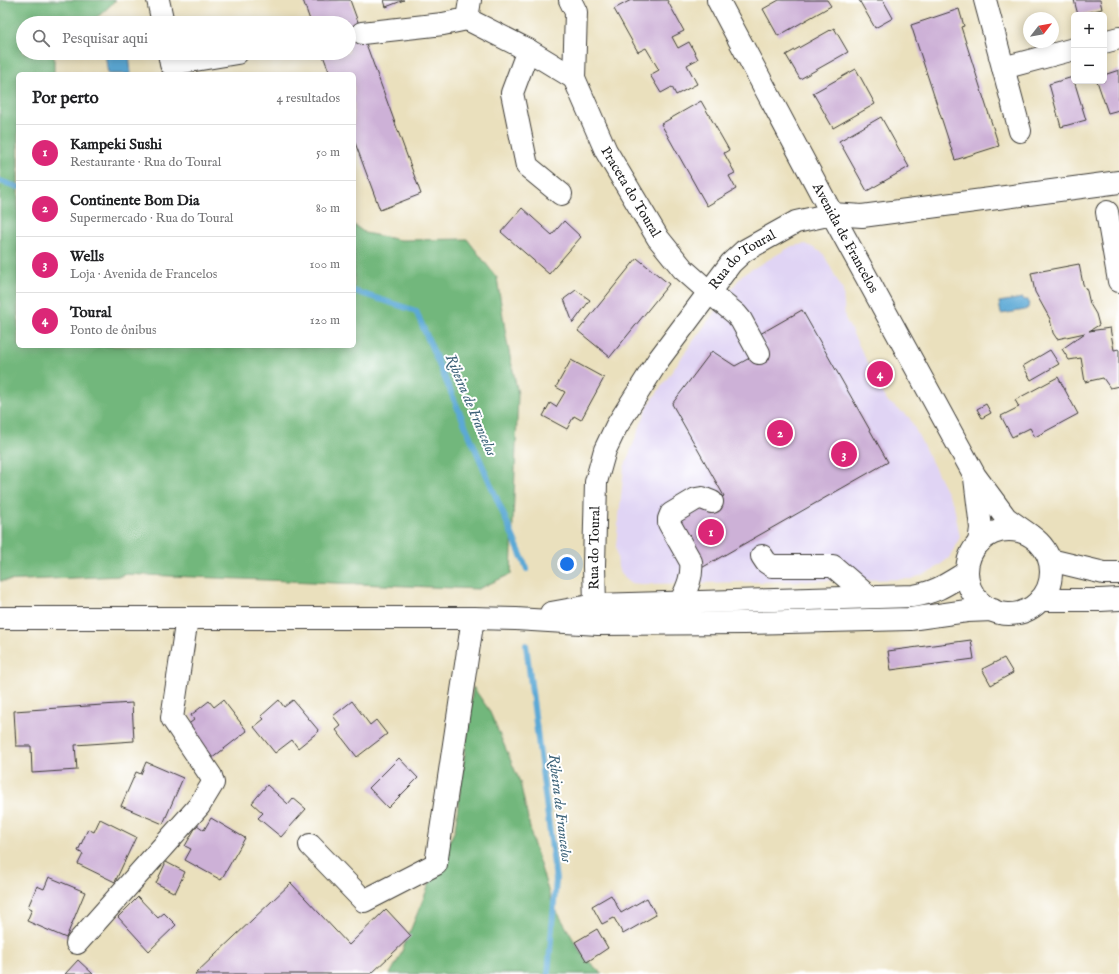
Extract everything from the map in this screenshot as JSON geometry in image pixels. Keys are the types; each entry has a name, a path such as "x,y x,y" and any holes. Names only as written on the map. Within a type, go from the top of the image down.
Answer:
{"main road":[{"path":"158,0 161,16"},
{"name":"Praceta do Toural","path":"570,0 576,12 574,78 606,150 658,238 684,268 708,292 736,314 741,320 759,353"},
{"name":"Avenida de Francelos","path":"718,0 974,476 1006,518 1030,534"},
{"path":"985,0 1020,131"},
{"path":"362,33 443,24 469,10 528,50 574,78"},
{"path":"1107,41 1119,38"},
{"path":"528,50 512,93 527,166 562,194"},
{"path":"1003,68 1071,50"},
{"path":"170,60 171,64 195,60"},
{"name":"Rua do Toural","path":"595,605 594,566 596,482 605,450 616,427 659,359 731,262 744,251 796,222 832,214 862,216 1119,182"},
{"path":"1107,212 1119,281"},
{"name":"Avenida de Francelos","path":"974,476 980,528 979,543"},
{"path":"680,603 692,574 692,568 691,562 669,524 669,519 671,514 696,499 702,498 712,502"},
{"path":"1004,530 1017,530 1030,534 1039,541 1046,550 1050,560 1052,571 1047,592 1030,608 1018,613 1005,614 982,604 974,594 969,584 967,572 969,560 974,549 991,534 1004,530"},
{"path":"762,556 766,562 772,566 833,566 869,597"},
{"path":"1050,560 1104,573 1119,574"},
{"path":"516,619 595,605 913,596 929,593 967,572"},
{"path":"1040,600 1119,599"},
{"path":"0,618 474,618 598,624 743,623 910,619 967,610 993,610"},
{"path":"77,943 199,806 213,783 212,776 172,718 187,618"},
{"path":"310,845 364,901 436,864 474,618"}],"shaded area":[{"path":"806,244 823,253 843,291 845,318 887,401 909,417 954,506 960,537 949,558 932,571 911,579 631,583 622,575 618,568 616,545 624,468 648,406 742,275 792,246"}],"green space":[{"path":"0,0 116,0 98,16 16,16 16,60 54,60 54,72 16,72 16,348 356,348 356,226 365,233 400,240 467,239 497,278 507,342 518,394 511,574 478,589 122,574 122,576 0,581"},
{"path":"473,687 489,710 520,782 533,842 552,903 583,956 602,974 390,974 399,958 431,880 455,830"}],"water":[{"path":"106,60 130,60 131,72 108,72"},
{"path":"1023,298 1024,300 1028,300 1028,308 1025,310 1001,314 999,302"}],"building":[{"path":"303,0 350,0 356,16 309,16"},
{"path":"384,0 404,0 386,7"},
{"path":"631,0 667,0 684,31 672,37 678,48 689,42 698,59 687,65 697,84 676,95 672,87 661,93 650,75 659,70 646,48 638,52 614,9"},
{"path":"779,0 827,0 831,6 778,36 763,9"},
{"path":"859,0 883,0 893,18 875,28"},
{"path":"1074,0 1100,0 1102,9 1090,12 1077,12"},
{"path":"959,9 964,26 961,27 999,146 955,160 911,25"},
{"path":"356,16 421,194 380,210 356,145 356,72 329,72 325,60 356,60"},
{"path":"834,28 848,52 800,79 786,55"},
{"path":"856,69 875,104 833,128 813,93"},
{"path":"1119,70 1119,110 1108,113 1098,84 1107,84 1107,74"},
{"path":"1071,78 1071,84 1075,84 1086,120 1061,127 1049,84"},
{"path":"701,101 729,150 724,153 735,173 729,176 736,189 707,206 661,124"},
{"path":"881,117 909,167 867,191 839,141"},
{"path":"522,208 552,235 564,221 581,237 549,274 501,232"},
{"path":"637,258 669,284 610,357 578,331"},
{"path":"1079,264 1083,284 1087,291 1090,304 1096,314 1099,325 1089,331 1110,328 1114,350 1119,349 1119,386 1110,388 1103,378 1085,382 1081,358 1069,360 1062,349 1085,333 1057,339 1053,333 1050,319 1035,292 1031,273"},
{"path":"576,290 590,300 573,323 564,299"},
{"path":"802,310 888,462 698,570 673,524 724,496 672,404 712,351 735,366 768,348 760,334"},
{"path":"1050,350 1059,364 1031,380 1023,366"},
{"path":"571,360 604,378 581,420 574,416 567,429 543,416 550,403 556,407 565,392 556,387"},
{"path":"1058,377 1078,414 1035,437 1030,428 1012,437 1001,416 1019,407 1015,400"},
{"path":"986,404 991,413 982,418 977,409"},
{"path":"971,640 974,659 891,670 888,651"},
{"path":"1004,658 1013,673 991,685 982,669"},
{"path":"223,700 247,731 211,759 186,726 194,720 191,715 209,701 214,707"},
{"path":"279,700 284,707 293,700 319,731 298,748 292,740 275,753 254,727 264,719 261,716"},
{"path":"352,701 370,725 376,720 387,734 357,757 336,730 341,726 333,716"},
{"path":"132,703 134,741 75,745 77,770 32,773 31,746 16,746 14,711"},
{"path":"399,758 418,778 388,808 369,788"},
{"path":"146,762 183,778 163,824 121,806 136,772 141,774"},
{"path":"267,785 288,804 293,798 306,809 281,837 258,818 263,813 252,803"},
{"path":"211,818 245,838 221,880 185,860 191,849 185,846 197,825 204,830"},
{"path":"100,819 136,837 115,882 78,864 83,854 78,851 88,829 94,832"},
{"path":"166,862 185,872 175,893 156,883"},
{"path":"49,877 85,892 66,938 27,921 32,909 28,907 37,886 44,889"},
{"path":"291,883 349,945 386,909 411,936 371,974 195,974"},
{"path":"611,895 621,913 647,898 656,915 623,934 614,918 602,924 592,906"},
{"path":"138,897 158,918 164,913 176,925 149,951 118,917"},
{"path":"597,929 608,948 587,962 575,942"},
{"path":"78,960 93,974 65,974"}],"waterway":[{"name":"Ribeira de Francelos","path":"0,181 16,186"},
{"name":"Ribeira de Francelos","path":"356,292 416,311 527,569"},
{"name":"Ribeira de Francelos","path":"526,645 556,880 548,974"}],"place":[{"name":"Toural","path":"880,374"},
{"name":"Continente Bom Dia","path":"780,433"},
{"name":"Wells","path":"844,454"},
{"name":"Kampeki Sushi","path":"711,532"}]}
